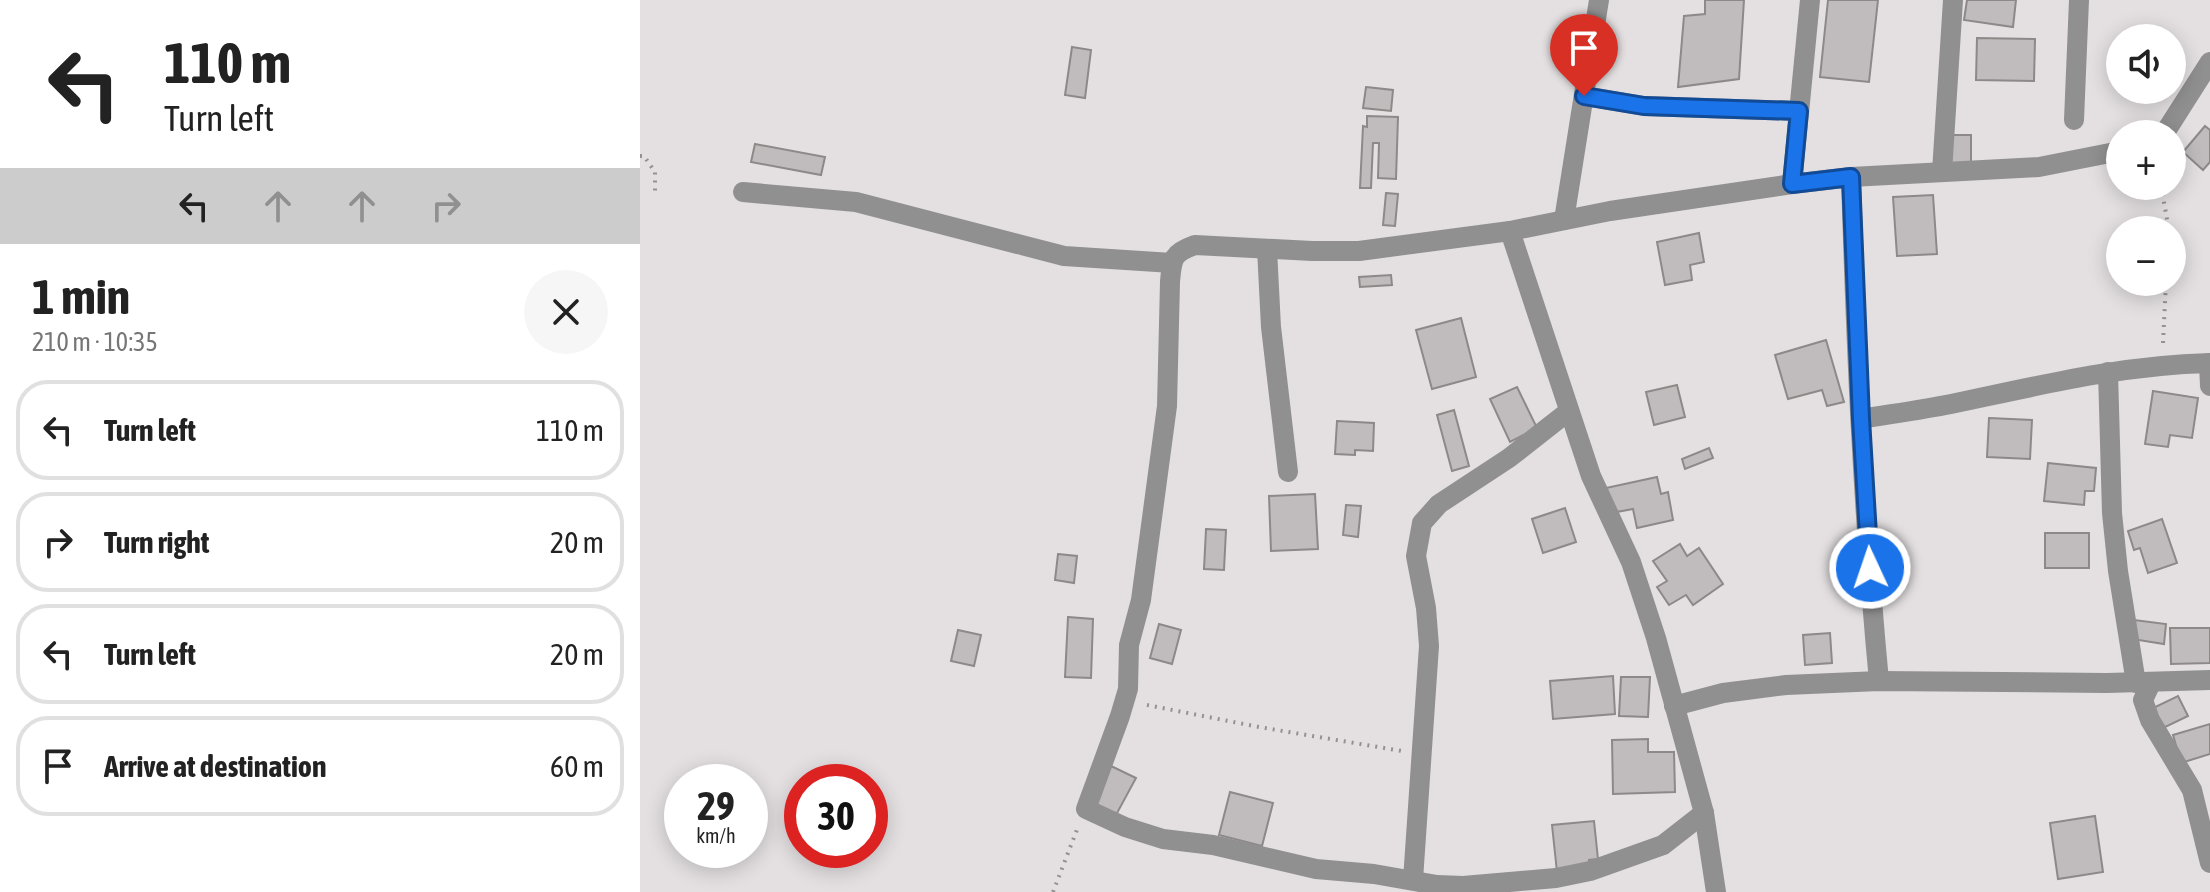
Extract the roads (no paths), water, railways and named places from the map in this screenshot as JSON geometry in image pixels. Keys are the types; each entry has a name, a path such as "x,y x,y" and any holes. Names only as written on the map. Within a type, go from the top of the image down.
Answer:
{"street":[{"path":"1564,220 1599,0"},
{"path":"1792,184 1810,0"},
{"path":"1942,172 1953,0"},
{"path":"2074,120 2079,0"},
{"path":"2173,120 2210,62"},
{"path":"1584,96 1644,106 1799,111"},
{"path":"1704,813 1663,845 1590,871 1517,883 1437,888 1413,880 1316,869 1213,845 1163,839 1125,827 1086,809 1128,689 1129,645 1143,587 1167,406 1172,263 1178,251 1195,245 1359,251 1510,231 1792,184 1851,177 2039,167 2106,154"},
{"path":"1851,177 1861,419 1879,681"},
{"path":"743,192 856,202 1064,256 1172,263"},
{"path":"1510,231 1591,476 1631,562 1656,638 1704,813 1716,892"},
{"path":"1267,249 1271,327 1288,472"},
{"path":"1861,419 2108,372 2161,366 2209,363 2210,386"},
{"path":"2108,372 2112,513 2118,571 2143,683 2143,700 2150,720 2192,790 2210,863"},
{"path":"1413,880 1429,646 1426,608 1416,556 1422,523 1439,504 1509,458 1569,411"},
{"path":"1674,706 1723,693 1786,685 1879,681 2143,683 2210,680"}]}
